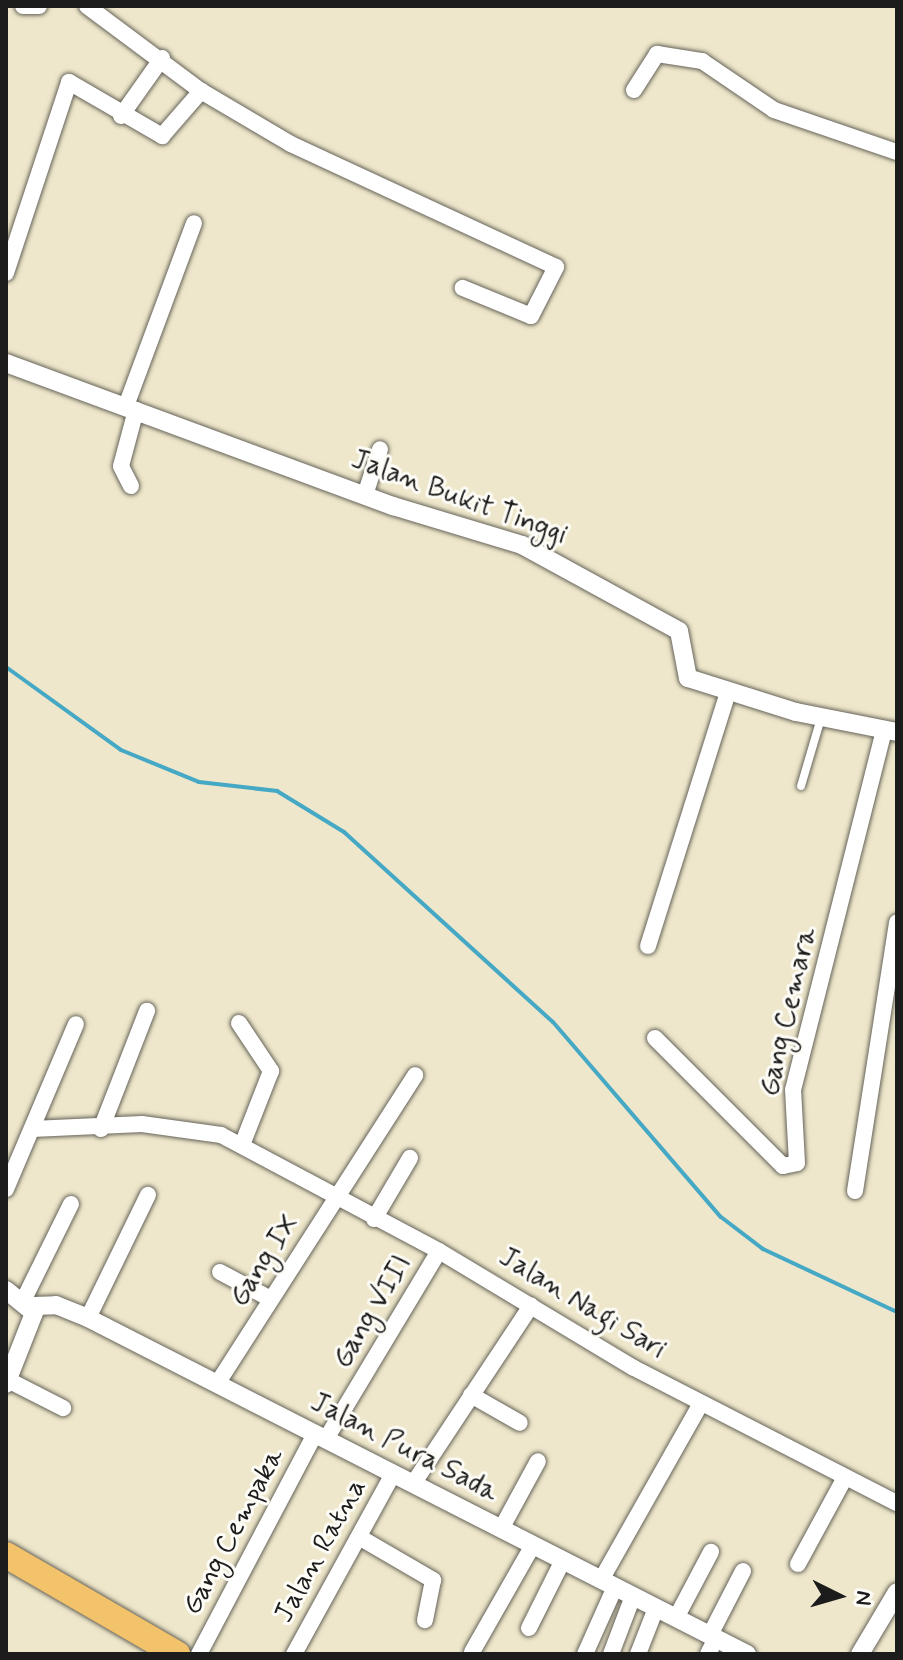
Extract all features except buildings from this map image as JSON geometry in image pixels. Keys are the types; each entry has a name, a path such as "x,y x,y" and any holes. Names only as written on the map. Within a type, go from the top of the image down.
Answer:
{"highway":[{"path":"6,1555 148,1647 177,1654"}],"street":[{"path":"23,6 39,6"},
{"path":"87,6 162,58 201,91 291,144 556,267 533,316 463,288"},
{"path":"634,90 652,56 692,59 793,119 897,152"},
{"path":"121,116 162,58"},
{"path":"6,273 64,85 73,83 121,116 167,136 201,91"},
{"path":"131,486 121,466 131,408 194,223"},
{"name":"Jalan Bukit Tinggi","path":"6,363 365,495 522,545 655,613 679,631 684,674 728,693 821,718 891,731"},
{"path":"365,495 380,449"},
{"path":"648,946 728,693"},
{"name":"Gang Cemara","path":"655,1038 783,1166 797,1163 793,1090 891,731"},
{"path":"855,1191 897,922"},
{"path":"101,1129 147,1011"},
{"path":"239,1023 271,1071 242,1145"},
{"path":"6,1189 76,1024"},
{"name":"Gang IX","path":"219,1379 415,1075"},
{"name":"Jalan Nagi Sari","path":"32,1129 167,1125 242,1145 374,1219 439,1251 701,1403 843,1481 897,1503"},
{"path":"374,1219 410,1158"},
{"path":"88,1318 148,1195"},
{"path":"63,1408 7,1382 28,1302 71,1204"},
{"name":"Gang VIII","path":"320,1436 439,1251"},
{"path":"220,1272 269,1298"},
{"name":"Jalan Pura Sada","path":"6,1290 28,1302 56,1305 88,1318 219,1379 320,1436 676,1618 711,1642 747,1654"},
{"path":"413,1484 531,1306"},
{"name":"Gang IX","path":"219,1379 260,1324"},
{"path":"471,1395 520,1423"},
{"path":"585,1654 608,1583 701,1403"},
{"name":"Gang Cempaka","path":"199,1654 320,1436"},
{"name":"Gang Cempaka","path":"293,1492 314,1454"},
{"path":"501,1529 538,1461"},
{"name":"Jalan Ratna","path":"294,1654 393,1474"},
{"path":"798,1564 843,1481"},
{"path":"359,1537 433,1580 425,1620"},
{"path":"472,1652 533,1545"},
{"path":"676,1618 711,1552"},
{"path":"529,1628 563,1560"},
{"path":"711,1642 743,1571"},
{"path":"860,1654 897,1592"},
{"path":"611,1654 633,1596"},
{"path":"638,1654 656,1608"}],"lane":[{"path":"801,786 821,718"}],"waterway":[{"path":"6,667 121,750 199,782 277,791 344,832 553,1022 721,1217 763,1249 897,1312"}]}
